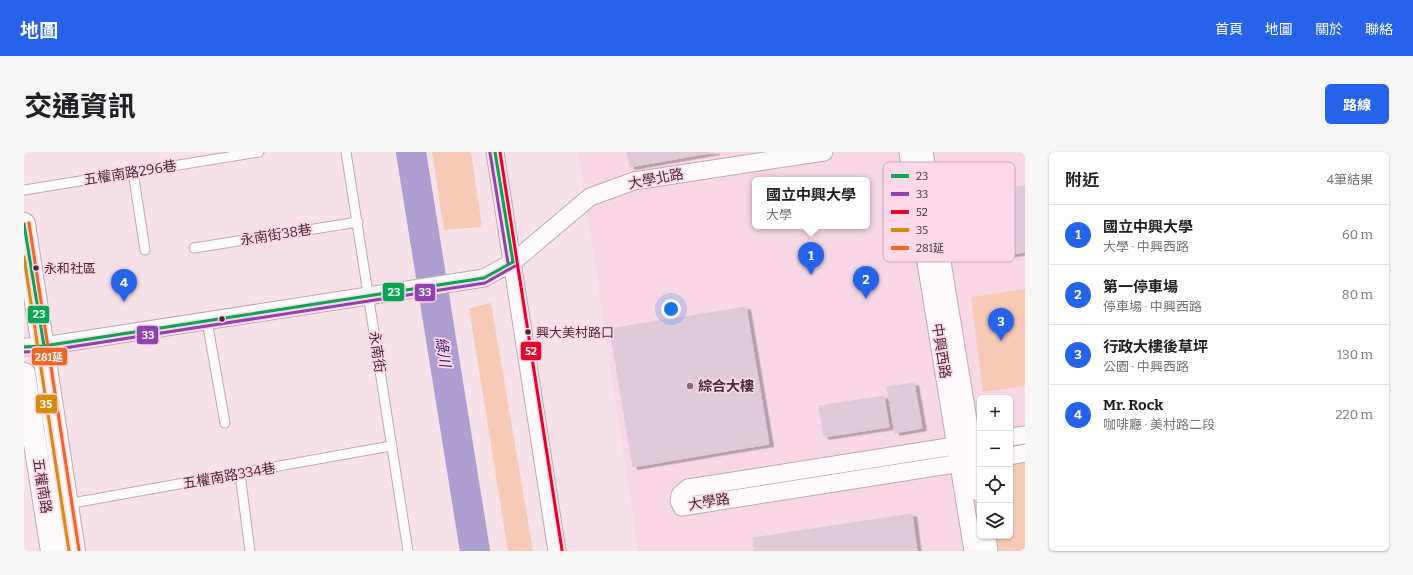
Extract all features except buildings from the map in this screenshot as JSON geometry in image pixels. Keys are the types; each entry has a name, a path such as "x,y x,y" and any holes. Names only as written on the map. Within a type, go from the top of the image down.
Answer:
{"main road":[{"name":"五權南路","path":"24,224 34,347 68,504 74,551"},
{"name":"五權南路","path":"24,374 52,551"}],"street":[{"path":"495,152 558,551"},
{"name":"大學北路","path":"34,347 484,278 513,262 590,197 634,181 824,152"},
{"name":"中興西路","path":"908,152 910,162"},
{"name":"中興西路","path":"924,152 926,162"},
{"name":"中興西路","path":"931,262 969,444"},
{"name":"中興西路","path":"941,262 971,462 973,551"},
{"path":"1013,437 1025,435"},
{"name":"大學路","path":"969,444 688,488 680,495 679,501 682,507 971,462"},
{"path":"1013,456 1025,454"},
{"name":"中興西路","path":"971,462 977,483"},
{"path":"987,539 989,551"}],"lane":[{"name":"五權南路296巷","path":"24,190 259,152"},
{"name":"永南街","path":"346,152 408,551"},
{"path":"133,172 145,250"},
{"name":"永南街38巷","path":"194,248 358,222"},
{"path":"207,321 225,423"},
{"name":"五權南路334巷","path":"68,504 391,446"},
{"path":"240,474 250,551"}],"shaded area":[{"path":"432,152 471,152 482,227 444,230"},
{"path":"578,152 1025,152 1025,551 638,551"},
{"path":"1025,289 1025,386 983,392 971,297"},
{"path":"491,303 533,551 508,551 469,308"},
{"path":"1025,455 1025,551 997,551 995,539 1013,539 1013,457"}],"waterway":[{"name":"綠川","path":"411,152 475,551"}],"transit line":[{"name":"23","path":"495,152 513,262"},
{"name":"52","path":"500,152 562,550"},
{"name":"33","path":"490,153 508,263"},
{"name":"281延","path":"29,223 79,550"},
{"name":"23","path":"24,224 44,346"},
{"name":"35","path":"24,257 69,551"},
{"name":"23","path":"24,347 44,346 484,278 513,262"},
{"name":"33","path":"24,352 45,351 485,283 515,266"}],"place":[{"name":"永和社區","path":"36,268"},
{"name":"國立中興大學","path":"811,275"},
{"name":"第一停車場","path":"866,299"},
{"name":"Mr. Rock","path":"124,302"},
{"name":"興大美村路口","path":"528,332"},
{"name":"行政大樓後草坪","path":"1001,341"},
{"name":"綜合大樓","path":"690,386"}]}
